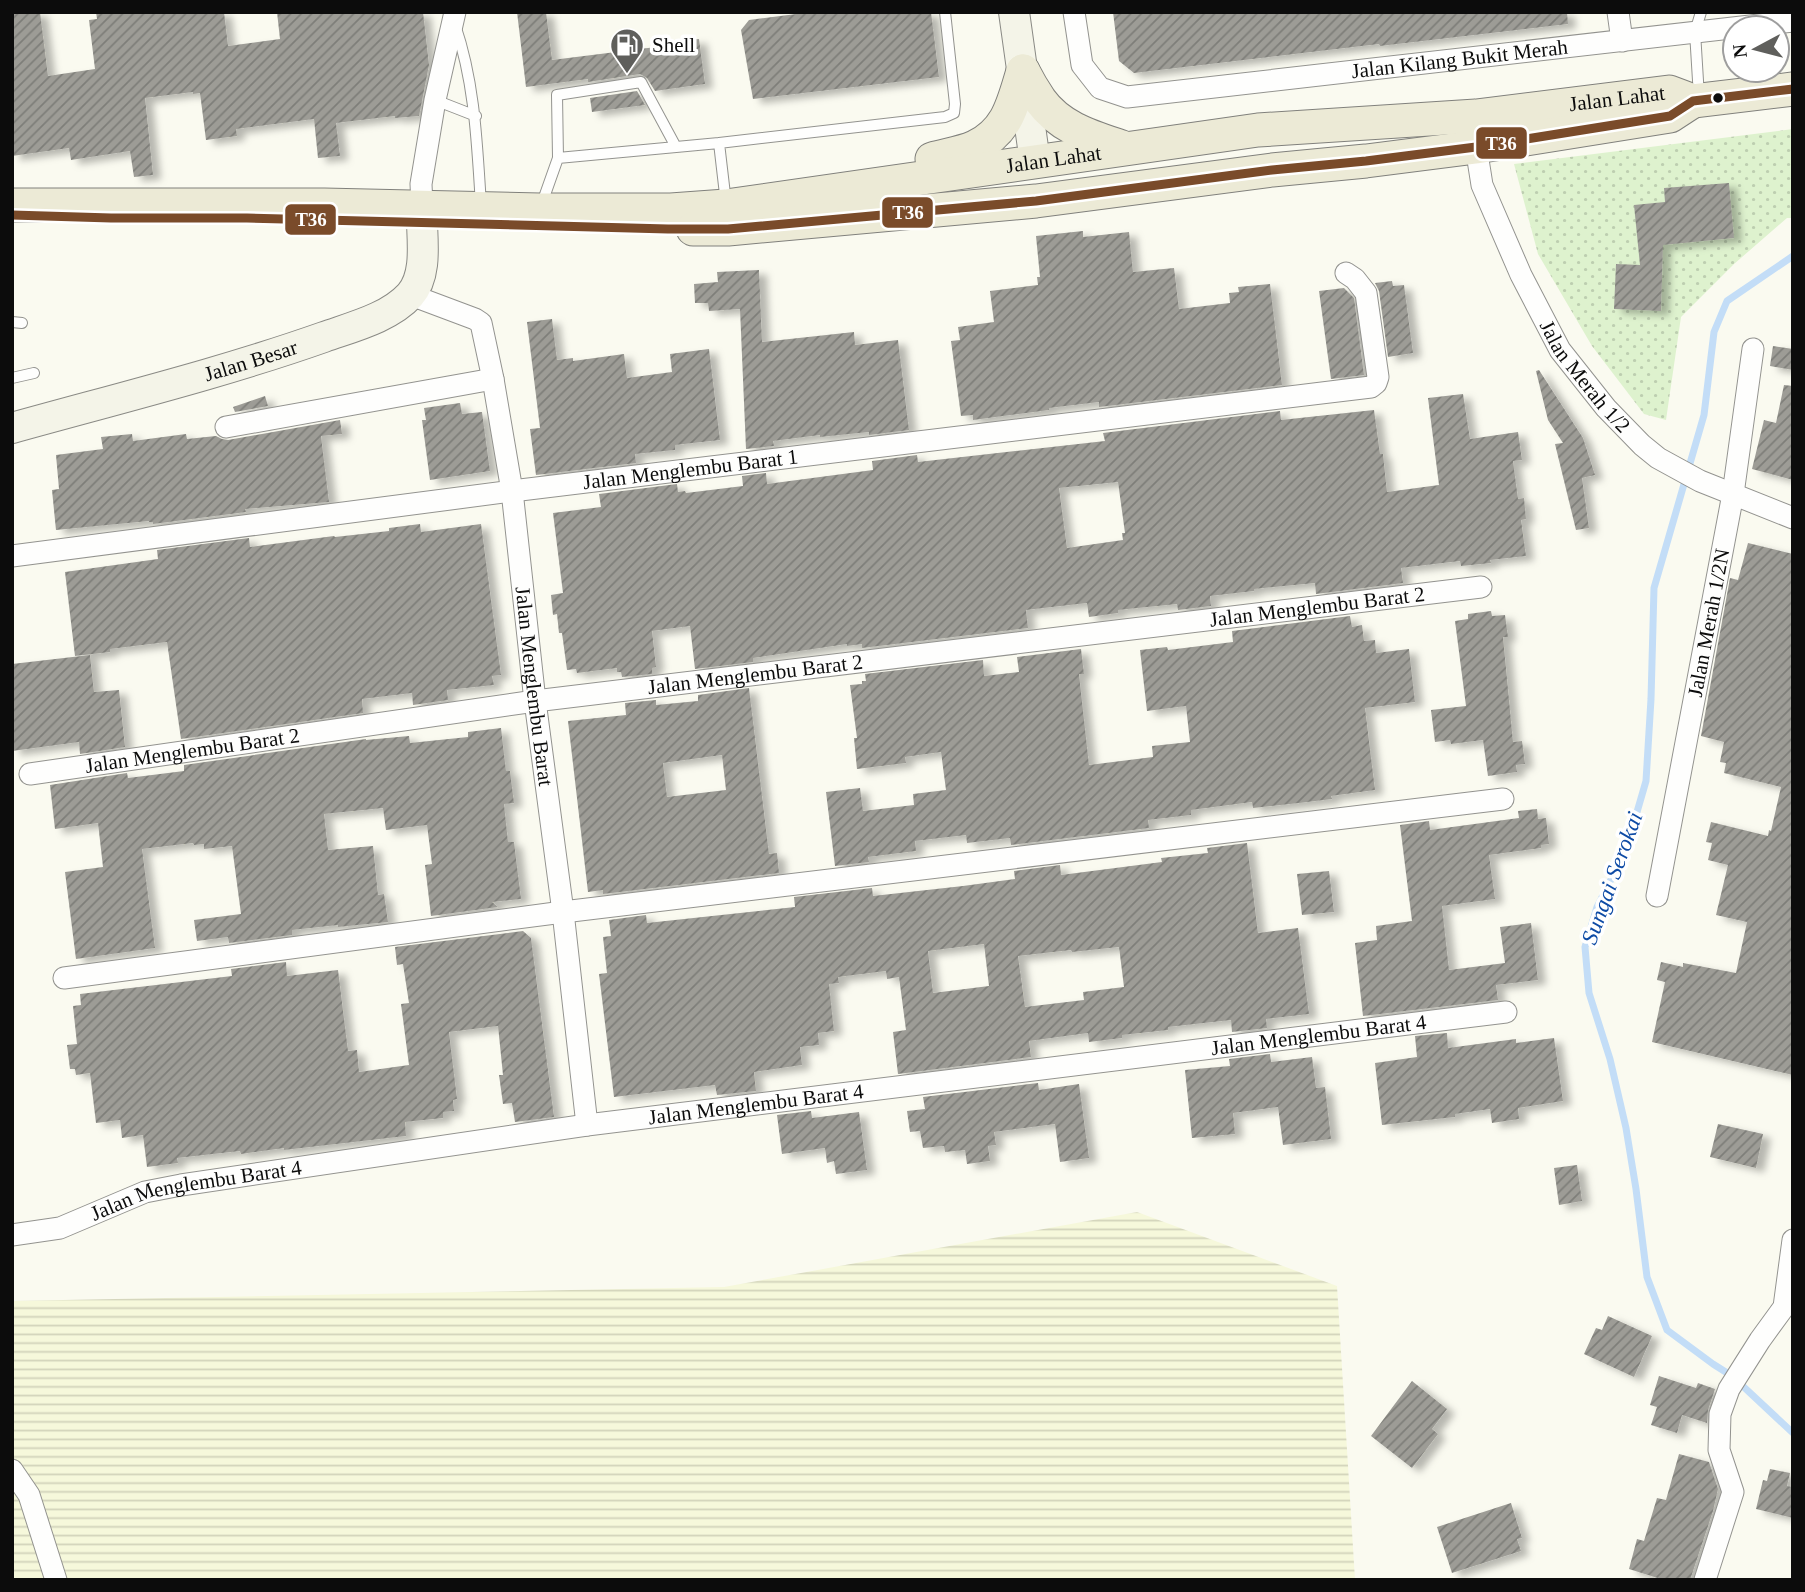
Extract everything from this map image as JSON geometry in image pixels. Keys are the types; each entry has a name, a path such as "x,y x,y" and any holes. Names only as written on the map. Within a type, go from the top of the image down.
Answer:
{"main road":[{"path":"1014,12 1035,162 1051,175 1065,179 1187,163 1272,170"},
{"path":"1023,71 1041,101 1058,119 1086,135 1127,149"},
{"path":"727,217 803,181 932,159 974,147 999,130 1012,108 1023,71"},
{"name":"Jalan Lahat","path":"727,217 1035,162 1258,130 1476,116 1793,89"},
{"name":"Jalan Lahat","path":"422,211 539,218 671,210 788,223 1036,201 1476,147 1670,116 1687,97"},
{"path":"1258,130 1338,137 1448,133 1462,135 1476,147"},
{"path":"788,223 987,192 1008,186 1023,176 1035,162"},
{"path":"12,205 324,205 422,211"},
{"name":"Jalan Lahat","path":"422,211 481,208 539,218"},
{"path":"12,215 247,218 422,211"},
{"path":"411,295 421,275 422,211"},
{"name":"Jalan Besar","path":"12,428 279,353 372,320 411,295"}],"street":[{"name":"Jalan Kilang Bukit Merah","path":"1074,12 1082,65 1100,88 1128,97 1622,41 1698,22 1793,21"},
{"path":"1618,12 1622,41"},
{"path":"422,211 421,184 435,100 454,16"},
{"name":"Jalan Merah 1/2","path":"1476,147 1482,185 1521,275 1560,350 1606,408 1658,458 1700,481 1793,518"},
{"name":"Jalan Menglembu Barat 1","path":"12,556 512,491 1371,387 1378,377 1366,293 1355,279 1346,273"},
{"name":"Jalan Menglembu Barat","path":"411,295 481,323 493,379 512,491 587,1125"},
{"name":"Jalan Merah 1/2N","path":"1657,896 1733,495 1753,349"},
{"path":"226,427 493,379"},
{"name":"Jalan Menglembu Barat 2","path":"30,774 536,701 1481,587"},
{"path":"64,978 563,912 1503,799"},
{"name":"Jalan Menglembu Barat 4","path":"12,1235 60,1228 145,1192 587,1125 1506,1012"},
{"path":"1705,1580 1733,1492 1719,1450 1720,1414 1729,1390 1784,1307 1793,1240"},
{"path":"12,1470 29,1495 57,1580"}],"lane":[{"path":"558,158 945,117 954,113 955,104 945,12"},
{"path":"454,16 465,52 476,116 481,208"},
{"path":"1687,97 1698,22"},
{"path":"539,218 558,158 556,94 641,82 676,147"},
{"path":"435,100 476,116"},
{"path":"719,143 727,217"},
{"path":"12,377 34,373"}],"green space":[{"path":"1793,129 1793,218 1787,218 1734,264 1681,317 1666,420 1644,414 1592,346 1538,254 1514,164"},
{"path":"1137,1212 1337,1286 1355,1580 12,1580 12,1301 724,1287"}],"building":[{"path":"12,12 40,12 48,76 95,69 89,20 97,19 96,12 224,12 228,46 280,39 277,12 423,12 429,65 419,116 336,123 340,156 318,158 314,119 236,129 237,136 206,140 200,93 145,98 153,175 134,177 130,151 71,160 69,148 12,156"},
{"path":"517,12 546,12 552,60 672,45 672,42 699,39 705,84 655,91 647,78 640,74 526,87"},
{"path":"812,12 931,12 939,77 753,99 741,30 749,20"},
{"path":"1113,12 1567,12 1568,24 1134,73 1119,61"},
{"path":"637,91 645,105 592,112 590,98"},
{"path":"1729,183 1734,238 1663,245 1661,311 1614,309 1616,264 1640,265 1634,205 1665,202 1664,188"},
{"path":"1083,231 1083,237 1129,232 1133,272 1174,268 1179,309 1230,303 1229,293 1239,292 1238,287 1270,284 1282,385 1099,407 1099,402 973,420 973,415 961,416 951,341 960,340 958,327 994,322 990,291 1038,285 1037,277 1040,277 1036,236"},
{"path":"759,270 762,342 854,332 855,345 898,340 909,430 869,435 869,432 820,435 773,441 774,446 746,449 740,309 709,311 708,303 695,303 694,284 718,282 717,272"},
{"path":"1392,281 1393,286 1404,285 1413,353 1388,357 1379,291 1375,283"},
{"path":"1344,288 1354,298 1364,375 1331,379 1319,291"},
{"path":"552,319 557,360 573,358 573,361 624,354 627,378 672,372 670,354 709,349 720,440 675,445 675,450 635,454 636,463 536,475 530,429 540,428 527,322"},
{"path":"1773,346 1793,349 1793,370 1770,366"},
{"path":"1539,370 1583,438 1595,475 1582,478 1589,528 1576,530 1555,444 1563,443 1548,420 1536,371"},
{"path":"1784,385 1793,386 1793,480 1752,469 1764,420 1776,423"},
{"path":"1463,394 1470,439 1518,432 1522,460 1513,461 1518,499 1524,498 1526,519 1521,520 1526,556 1461,566 1460,561 1401,568 1403,583 1316,594 1315,583 1254,589 1210,596 1211,606 1178,610 1177,604 1118,610 1118,613 1089,617 1087,603 1026,610 1028,628 862,648 862,644 847,644 753,658 753,662 695,669 690,626 652,631 656,667 652,668 652,674 622,677 617,668 577,673 576,669 567,670 562,633 559,633 557,614 553,615 551,595 563,593 553,513 601,507 599,494 677,484 678,492 686,493 743,486 742,476 766,473 767,484 873,470 872,461 917,455 918,462 1105,441 1103,433 1280,411 1281,420 1374,410 1387,492 1439,485 1428,398","holes":["1118,482 1125,533 1122,533 1123,540 1067,548 1059,488"]},
{"path":"265,396 268,406 235,412 233,407"},
{"path":"460,403 462,414 482,412 490,471 430,480 422,420 426,420 424,408"},
{"path":"340,420 342,434 321,436 329,502 245,509 246,512 153,524 149,521 56,530 52,490 59,489 56,455 103,449 101,437 132,434 133,441 186,434 187,439 216,436 228,440"},
{"path":"420,524 421,532 481,524 501,675 492,676 494,685 447,690 448,700 413,705 412,693 362,699 363,713 181,739 167,642 75,656 65,572 158,559 157,550 249,538 250,547 389,531 389,528"},
{"path":"1748,543 1793,554 1793,1075 1652,1042 1665,982 1657,980 1661,962 1683,967 1683,963 1736,973 1747,922 1716,915 1728,865 1708,860 1712,843 1706,842 1711,822 1768,836 1781,787 1724,773 1726,763 1720,762 1724,742 1701,736 1730,578 1738,580"},
{"path":"1491,611 1492,616 1505,615 1508,637 1503,637 1513,742 1522,741 1525,764 1516,765 1517,772 1488,776 1483,740 1451,744 1450,740 1435,742 1431,710 1466,706 1455,621 1468,619 1468,614"},
{"path":"1350,616 1352,627 1362,625 1364,641 1375,640 1376,653 1409,649 1415,702 1365,708 1375,790 1331,796 1332,799 1253,808 1252,802 1191,810 1191,815 1148,820 1149,828 1011,845 1010,838 967,843 966,835 915,841 916,851 868,857 869,862 835,866 826,792 860,788 863,811 914,805 913,794 946,790 941,752 905,757 906,763 857,769 854,738 857,738 850,685 862,684 862,681 866,681 865,674 983,660 984,676 1019,672 1017,657 1081,649 1084,674 1079,674 1089,765 1153,757 1152,746 1190,742 1186,706 1147,711 1140,650 1167,647 1168,650 1233,642 1232,631"},
{"path":"90,655 94,692 119,690 125,747 80,754 79,742 12,751 12,664"},
{"path":"749,688 769,854 777,853 779,873 603,894 603,890 588,892 568,721 626,715 625,703 656,700 656,705 698,701 698,695","holes":["722,755 726,790 667,797 663,763"]},
{"path":"501,728 506,771 510,771 514,803 504,804 508,842 514,842 521,899 492,902 498,907 431,916 425,865 432,864 427,825 386,830 383,808 324,814 328,850 373,846 378,895 384,894 388,922 292,930 292,935 229,943 228,937 197,941 194,920 241,914 232,846 204,849 204,844 193,843 142,849 155,948 76,959 65,872 103,867 98,823 55,829 50,785 127,773 128,778 184,771 184,765 366,739 409,736 410,743 468,737 468,732"},
{"path":"1537,809 1538,819 1546,818 1549,844 1541,845 1541,848 1489,855 1495,899 1442,906 1449,970 1505,963 1500,927 1531,923 1538,980 1496,985 1498,1000 1363,1016 1355,943 1377,940 1376,926 1412,921 1400,825 1429,821 1430,830 1519,818 1518,811"},
{"path":"1247,843 1258,933 1298,928 1309,1014 1266,1019 1267,1028 1232,1032 1231,1020 1168,1027 1168,1030 1089,1042 1088,1033 1029,1041 1031,1057 898,1074 893,1032 906,1030 899,977 887,979 886,971 838,977 839,983 829,984 834,1031 818,1033 819,1045 800,1047 802,1065 754,1072 756,1091 717,1095 715,1085 614,1097 599,974 607,973 603,937 611,936 609,920 646,915 647,923 795,907 794,897 872,888 873,896 963,886 1015,879 1014,871 1060,865 1061,875 1162,862 1161,858 1208,853 1207,848","holes":["984,944 989,986 933,993 928,951","1119,947 1124,987 1083,992 1084,1000 1025,1007 1018,956"]},
{"path":"1329,871 1334,912 1302,915 1297,874"},
{"path":"523,931 531,938 554,1117 515,1122 512,1103 503,1104 499,1075 503,1075 498,1026 449,1032 457,1099 453,1100 454,1111 443,1112 443,1118 405,1122 406,1136 284,1150 241,1154 240,1151 177,1158 178,1163 147,1167 143,1135 122,1138 120,1120 96,1123 90,1073 76,1075 75,1069 70,1069 67,1045 77,1044 73,1006 81,1005 80,994 232,976 231,969 286,962 287,976 338,970 348,1051 357,1050 359,1072 409,1065 401,1004 409,1003 403,964 397,965 395,947"},
{"path":"1447,1033 1448,1048 1516,1039 1516,1043 1554,1038 1563,1101 1518,1108 1519,1119 1492,1123 1490,1109 1455,1114 1455,1117 1382,1125 1375,1063 1417,1057 1415,1036"},
{"path":"1270,1054 1271,1062 1312,1057 1316,1088 1325,1087 1331,1139 1283,1145 1278,1107 1233,1113 1235,1134 1192,1138 1185,1070 1230,1066 1229,1059"},
{"path":"1038,1083 1039,1090 1079,1084 1089,1158 1060,1162 1055,1124 994,1132 996,1145 988,1146 990,1161 967,1164 965,1150 945,1152 944,1146 923,1148 920,1131 910,1132 907,1111 925,1109 923,1097"},
{"path":"811,1111 812,1118 859,1112 867,1170 836,1174 834,1161 827,1163 825,1148 782,1154 777,1115"},
{"path":"1718,1124 1763,1134 1756,1168 1710,1157"},
{"path":"1577,1165 1582,1201 1559,1205 1554,1168"},
{"path":"1608,1316 1652,1336 1634,1377 1584,1354 1596,1328 1602,1330"},
{"path":"1659,1376 1696,1388 1698,1383 1715,1389 1707,1423 1682,1415 1677,1433 1651,1425 1657,1407 1650,1405"},
{"path":"1412,1381 1447,1409 1432,1429 1438,1434 1412,1468 1371,1436"},
{"path":"1679,1454 1709,1462 1718,1489 1690,1580 1664,1580 1629,1569 1637,1539 1644,1541 1657,1498 1666,1500"},
{"path":"1770,1469 1790,1473 1787,1486 1793,1487 1793,1518 1756,1509 1763,1480 1767,1481"},
{"path":"1511,1503 1522,1538 1517,1539 1521,1551 1452,1573 1437,1527"}],"waterway":[{"name":"Sungai Serokai","path":"1793,256 1727,301 1714,332 1704,415 1654,588 1646,781 1626,850 1597,907 1585,947 1589,993 1610,1059 1626,1128 1647,1277 1667,1330 1732,1376 1793,1433"}],"transit line":[{"name":"T36","path":"12,215 728,229 1036,201 1476,147 1670,116 1693,101 1793,89"}],"place":[{"name":"Shell","path":"627,75"}]}
